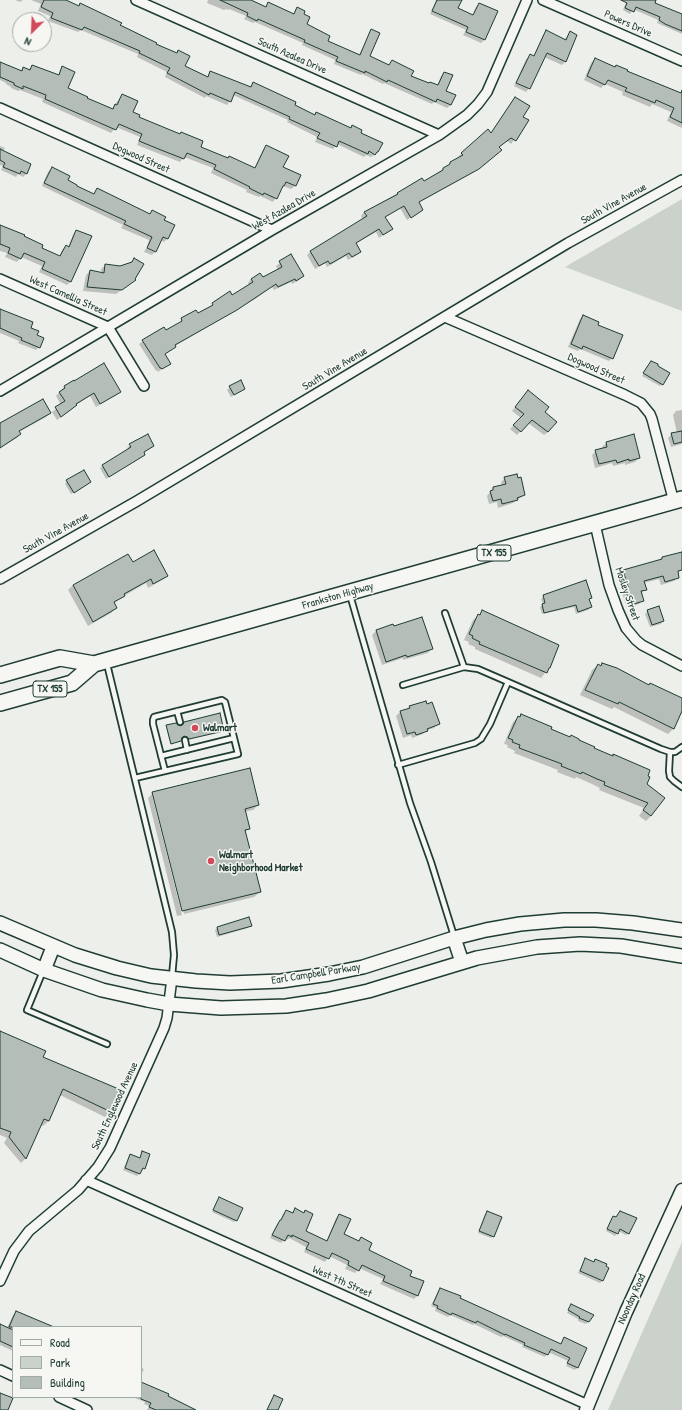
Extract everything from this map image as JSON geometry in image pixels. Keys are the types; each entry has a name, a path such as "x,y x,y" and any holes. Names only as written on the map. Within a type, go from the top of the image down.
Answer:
{"main road":[{"name":"Frankston Highway","path":"0,703 72,683 101,662 678,501"},
{"name":"TX 155","path":"0,675 60,658 101,662"},
{"name":"Earl Campbell Parkway","path":"0,923 53,947 117,968 151,976 202,982 247,983 313,977 363,967 454,938 503,926 564,920 596,920 633,923 682,930"},
{"path":"454,938 462,962"},
{"path":"0,950 44,970 102,990 169,1004 221,1008 286,1006 326,1000 368,991 462,962 519,950 580,944 621,946 682,956"},
{"path":"44,970 53,947"}],"street":[{"name":"South Azalea Drive","path":"136,0 439,135"},
{"name":"West Azalea Drive","path":"0,391 272,230 439,135 467,114 478,104 487,92 527,0"},
{"name":"Powers Drive","path":"543,0 682,61"},
{"name":"Dogwood Street","path":"0,108 272,230"},
{"name":"South Vine Avenue","path":"0,579 137,501 568,243 682,180"},
{"name":"West Camellia Street","path":"0,279 108,327 144,386"},
{"name":"Dogwood Street","path":"444,317 625,394 641,403 652,419 678,501"},
{"name":"Mosley Street","path":"595,524 609,585 626,628 642,645 682,666"},
{"name":"South Englewood Avenue","path":"0,1281 14,1251 29,1232 67,1199 86,1180 98,1167 114,1141 161,1037 167,1018 172,978"},
{"name":"West 7th Street","path":"86,1180 587,1407"},
{"name":"Noonday Road","path":"587,1407 626,1312 682,1190"},
{"path":"0,1370 12,1376"},
{"path":"60,1398 87,1410"}],"lane":[{"path":"350,593 398,765 431,862 454,938"},
{"path":"444,613 464,667"},
{"path":"101,662 135,778 172,932 174,955 172,978"},
{"path":"403,685 464,667 478,669 670,752 675,752 682,747"},
{"path":"398,765 475,743 481,739 490,724 508,682"},
{"path":"135,778 238,754 225,702 222,700 154,717 153,720 165,771"},
{"path":"177,711 180,722"},
{"path":"161,756 234,738"},
{"path":"185,740 187,750"},
{"path":"670,752 670,777 682,788"},
{"path":"44,970 27,1010 107,1044"}],"green space":[{"path":"682,199 682,311 565,267"},
{"path":"682,1242 682,1410 608,1410"}],"building":[{"path":"44,0 66,0 79,6 80,3 122,23 120,25 157,43 156,44 177,53 178,50 190,56 185,66 208,77 210,71 251,87 253,82 296,102 295,105 315,115 316,112 351,128 352,125 362,130 361,133 383,143 375,155 369,151 368,154 339,141 337,147 317,138 320,133 289,119 290,117 235,92 231,102 210,93 209,95 167,73 170,68 139,53 140,51 84,27 82,30 52,18 53,13 41,7"},
{"path":"220,0 251,0 266,7 268,2 294,14 297,7 305,11 304,14 310,17 307,24 330,36 328,41 360,55 371,29 380,33 370,56 389,65 392,60 414,71 411,76 429,83 438,85 444,72 453,75 446,91 456,95 451,105 437,99 436,102 388,80 387,82 365,71 365,73 336,61 338,57 258,19 257,21 247,16 248,13"},
{"path":"437,0 462,0 458,8 473,15 479,3 498,11 485,40 466,32 468,27 432,11"},
{"path":"621,0 656,0 655,3 682,14 682,31 665,24 659,20 660,17 636,7 634,12 625,8 627,3"},
{"path":"546,30 566,40 570,31 577,35 566,62 547,53 530,89 516,83 530,54 534,56"},
{"path":"595,58 615,67 616,65 681,93 682,90 682,123 670,117 674,108 656,100 655,103 625,91 627,88 608,80 605,85 587,76"},
{"path":"0,62 22,71 23,67 30,70 32,65 59,75 62,66 75,72 68,88 88,97 87,98 113,109 115,104 117,105 122,94 138,101 133,112 140,115 139,117 180,134 181,132 203,141 201,147 228,158 229,156 255,168 266,145 289,156 283,167 301,175 296,186 286,182 277,199 264,193 263,195 214,169 216,165 187,153 184,159 161,150 139,141 142,134 119,124 116,130 45,99 46,95 23,86 23,89 14,85 14,83 0,77"},
{"path":"515,97 530,106 523,117 529,120 516,141 511,138 499,147 502,150 479,169 419,202 423,210 411,218 404,206 385,217 393,229 383,235 379,229 356,243 361,252 352,257 349,253 330,264 328,261 319,266 310,251 367,216 364,212 398,194 397,193 422,178 424,181 443,170 443,168 450,164 450,162 463,155 461,153 488,129 491,133"},
{"path":"0,149 31,164 27,174 21,171 20,174 3,167 5,163 0,160"},
{"path":"52,167 70,176 68,180 77,186 94,194 97,188 150,214 152,210 166,217 164,220 175,225 168,239 163,237 156,252 147,248 152,237 124,224 126,221 44,183"},
{"path":"0,225 25,235 24,236 43,245 42,248 60,256 66,245 69,247 76,230 92,236 71,282 42,269 45,262 24,253 21,259 8,253 10,248 0,244"},
{"path":"291,254 304,276 296,281 295,279 278,287 276,284 237,310 175,345 176,347 165,354 171,364 162,369 160,368 142,340 164,327 166,330 182,321 181,318 196,310 198,313 213,305 212,303 230,291 232,295 253,282 251,279 260,273 263,277 282,267 279,261"},
{"path":"134,258 144,264 135,279 136,280 122,290 87,287 90,270 104,273 105,264 120,266 132,262"},
{"path":"0,309 33,322 31,328 39,331 37,335 44,338 40,348 21,340 22,338 0,328"},
{"path":"583,315 599,322 598,325 623,335 613,359 583,346 582,349 571,344"},
{"path":"651,361 658,364 658,366 670,373 663,385 643,373"},
{"path":"104,363 121,392 100,404 94,393 76,404 77,405 61,417 55,407 65,401 59,392 65,388 64,386"},
{"path":"241,380 245,389 234,395 229,386"},
{"path":"528,390 549,407 545,412 557,422 548,432 532,420 521,432 513,425 524,414 515,407"},
{"path":"43,399 51,413 19,431 21,434 0,448 0,423"},
{"path":"682,431 682,442 674,444 671,433"},
{"path":"148,434 154,446 144,452 145,455 109,477 102,465 131,447 129,444"},
{"path":"634,434 640,458 629,461 629,459 617,463 616,460 599,464 595,450 607,447 606,442"},
{"path":"84,470 91,482 74,493 66,480"},
{"path":"517,474 518,478 521,477 525,495 517,498 518,500 502,504 501,499 493,501 490,491 493,490 493,487 506,484 504,477"},
{"path":"154,550 168,576 153,584 151,579 124,594 125,596 114,602 117,608 93,622 73,585 128,554 133,562"},
{"path":"682,552 682,570 678,571 679,578 665,582 663,576 644,581 647,590 641,591 644,601 630,605 625,588 628,587 623,570"},
{"path":"586,580 592,598 589,599 592,607 578,612 576,605 544,613 542,604 545,603 543,595"},
{"path":"659,606 664,621 652,625 647,610"},
{"path":"482,610 559,645 547,673 479,644 480,642 472,638 473,636 469,634 478,614 480,615"},
{"path":"422,617 433,649 407,657 406,655 386,662 376,630"},
{"path":"602,663 617,668 649,685 650,683 682,698 682,711 674,729 619,702 618,704 585,690 598,664 601,666"},
{"path":"426,701 427,704 432,702 440,724 427,729 428,731 416,735 415,732 407,734 400,711 410,708 409,706"},
{"name":"Walmart","path":"220,713 224,731 189,739 184,736 181,741 171,744 166,725 176,723 181,726 184,722"},
{"path":"521,714 552,727 551,729 570,737 571,735 595,747 594,748 613,756 613,754 650,770 648,776 650,777 647,784 665,798 651,816 643,810 648,803 604,785 605,782 582,772 581,774 561,766 562,764 519,748 520,745 512,742 513,740 508,738 518,716 520,717"},
{"name":"Walmart Neighborhood Market","path":"250,768 259,805 245,809 250,829 245,830 261,892 182,911 152,792"},
{"path":"249,917 252,926 219,935 217,927"},
{"path":"0,1031 46,1051 43,1057 121,1090 111,1112 63,1089 49,1121 44,1119 26,1159 9,1137 11,1132 0,1128"},
{"path":"142,1151 150,1154 145,1169 143,1168 140,1174 125,1168 130,1154 140,1158"},
{"path":"219,1197 243,1208 237,1221 213,1210"},
{"path":"295,1208 304,1213 305,1210 313,1214 306,1231 327,1241 339,1214 351,1219 344,1234 359,1241 361,1237 372,1243 369,1250 412,1271 410,1276 424,1281 418,1296 383,1281 385,1276 362,1265 359,1271 348,1265 349,1261 332,1253 329,1259 306,1249 309,1243 292,1235 292,1237 288,1235 285,1241 272,1235 286,1210 293,1213"},
{"path":"487,1211 502,1217 494,1237 479,1231"},
{"path":"620,1211 637,1218 629,1234 620,1229 618,1234 607,1229 613,1216 616,1217"},
{"path":"585,1258 594,1262 595,1259 607,1264 606,1266 609,1268 603,1281 580,1271"},
{"path":"440,1288 461,1296 460,1298 561,1344 564,1337 587,1348 578,1368 567,1363 570,1358 551,1349 548,1355 524,1345 525,1343 477,1321 476,1323 452,1313 451,1315 437,1308 438,1306 433,1304"},
{"path":"571,1304 594,1315 589,1322 579,1318 580,1317 568,1310"},
{"path":"16,1311 52,1326 12,1326 9,1327"},
{"path":"0,1324 12,1330 12,1347 0,1341"},
{"path":"142,1382 169,1394 168,1396 196,1410 156,1410 149,1407 151,1403 141,1399"},
{"path":"0,1393 13,1398 8,1410 0,1410"},
{"path":"274,1395 283,1399 278,1410 267,1410"}],"place":[{"name":"Walmart","path":"195,728"},
{"name":"Walmart Neighborhood Market","path":"211,861"}]}
